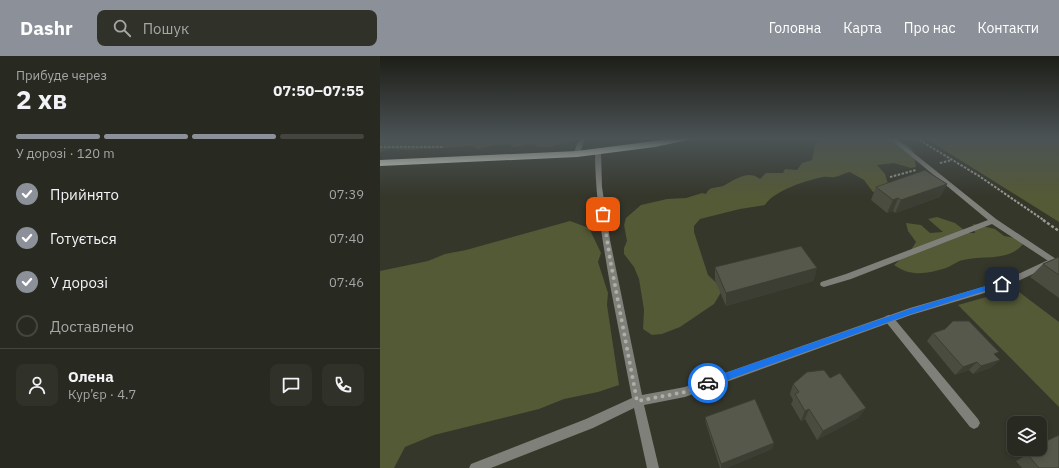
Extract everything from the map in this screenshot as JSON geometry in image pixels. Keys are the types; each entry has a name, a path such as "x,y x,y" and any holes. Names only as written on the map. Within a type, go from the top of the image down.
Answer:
{"highway":[{"path":"380,162 534,157"}],"street":[{"path":"598,157 597,168 610,259 637,401 653,468"},
{"path":"915,157 993,221 1056,263"},
{"path":"824,284 848,277 993,221"},
{"path":"475,468 590,424 637,401 685,392 889,319 995,286 1056,263"},
{"path":"889,319 974,423"}],"path":[{"path":"948,157 985,180 1059,231"}],"green space":[{"path":"813,157 915,157 916,167 911,168 894,163 877,165 885,174 888,184 880,191 873,192 864,180 850,172 835,177 823,177 800,183 775,195 765,205 740,209 700,219 694,226 694,232 708,275 723,289 714,304 680,327 662,334 652,335 643,329 644,310 639,279 634,267 624,254 624,248 627,241 624,225 626,218 641,205 667,199 686,198 702,193 706,194 712,188 725,185 742,176 751,175 760,179 766,173 783,173 785,169 797,170 802,163 812,160"},
{"path":"956,157 1059,157 1059,222"},
{"path":"937,217 955,223 968,233 975,233 973,224 995,229 1004,236 1015,238 1023,244 1017,250 1003,256 963,260 946,268 926,273 913,273 900,269 894,265 911,250 916,242 908,231 906,223 921,225 930,233 943,232 928,219"},
{"path":"570,221 589,228 601,253 598,262 608,293 607,305 619,385 598,392 564,399 539,409 434,435 405,447 394,468 380,468 380,271 428,261 445,254 466,250"},
{"path":"1015,289 1059,322 1059,407 958,305"}],"building":[{"path":"925,170 947,184 901,200 898,198 893,200 876,187"},
{"path":"801,246 817,268 726,293 715,267"},
{"path":"1059,257 1059,275 1043,264"},
{"path":"953,321 969,321 999,352 994,354 1000,360 981,366 977,362 963,367 933,333 945,329"},
{"path":"824,370 830,378 840,373 866,408 823,431 809,409 805,411 795,394 799,392 793,384 807,372"},
{"path":"755,399 774,443 721,464 705,417"},
{"path":"1059,435 1059,468 1039,468 1029,456 1047,456 1047,441"}],"way so far":[{"path":"603,214 637,401 685,392 708,383"}],"route":[{"path":"708,383 910,312 1002,284"}]}
